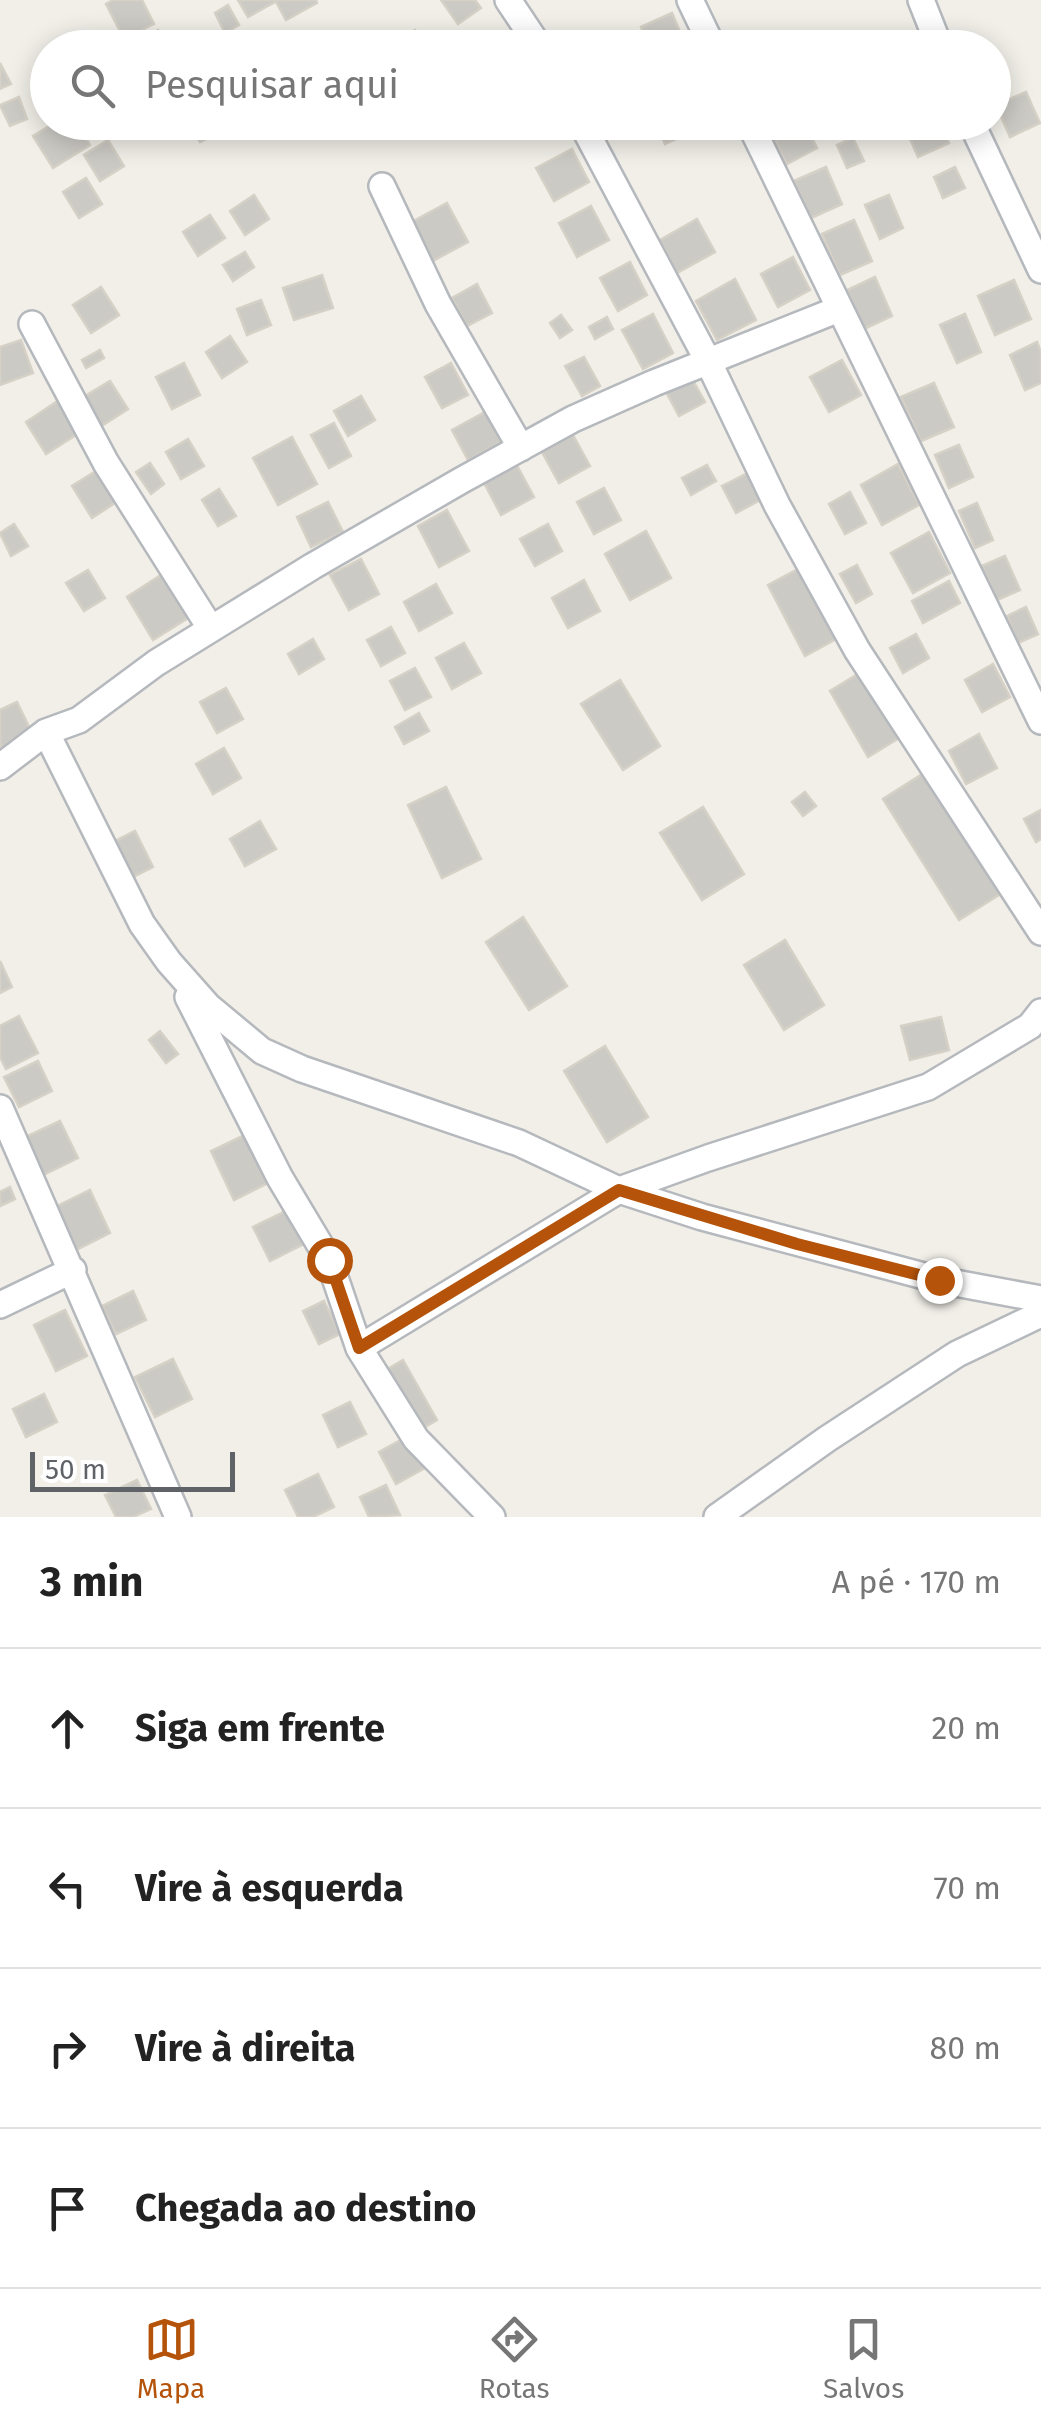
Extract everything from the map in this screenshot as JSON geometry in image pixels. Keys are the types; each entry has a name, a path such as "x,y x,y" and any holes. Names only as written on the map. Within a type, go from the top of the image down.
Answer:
{"street":[{"path":"508,0 528,30"},
{"path":"690,0 704,30"},
{"path":"921,0 933,30"},
{"path":"590,140 857,650 1041,932"},
{"path":"758,140 1041,721"},
{"path":"980,140 1041,270"},
{"path":"382,186 438,304 520,448"},
{"path":"0,768 46,732 79,720 156,663 312,566 520,448 573,419 838,309"},
{"path":"32,324 106,464 211,629"},
{"path":"46,732 142,924 168,962 280,1178 329,1260 359,1348 416,1438 492,1517"},
{"path":"168,962 208,1006 262,1050 302,1068 519,1143 619,1190 797,1244 939,1280 1041,1299"},
{"path":"359,1348 619,1190 928,1088 1030,1026 1041,1012"},
{"path":"0,1108 178,1517"},
{"path":"0,1306 73,1270"},
{"path":"718,1517 827,1439 957,1354 1041,1314"}],"building":[{"path":"113,0 142,0 154,24 142,30 119,30 106,4"},
{"path":"238,0 274,0 275,2 248,17"},
{"path":"275,0 316,0 317,3 286,20"},
{"path":"441,0 475,0 481,8 458,24"},
{"path":"228,5 239,25 224,30 215,13"},
{"path":"672,13 679,30 642,30 641,27"},
{"path":"0,63 11,84 0,89"},
{"path":"1026,92 1040,123 1011,137 1011,98"},
{"path":"19,97 27,119 10,126 0,105"},
{"path":"36,140 87,140 90,145 53,168"},
{"path":"108,140 124,166 100,181 84,155"},
{"path":"774,140 813,140 817,148 787,164"},
{"path":"854,140 864,161 847,168 837,145"},
{"path":"911,140 948,140 949,143 918,157"},
{"path":"572,149 589,182 554,201 536,168"},
{"path":"826,167 842,204 811,218 794,181"},
{"path":"955,167 965,188 943,198 934,177"},
{"path":"86,178 102,204 79,218 63,192"},
{"path":"254,195 269,219 245,235 230,211"},
{"path":"889,195 903,228 880,239 865,205"},
{"path":"447,203 468,242 429,263 408,224"},
{"path":"591,206 609,240 577,257 559,223"},
{"path":"210,215 225,238 198,256 183,232"},
{"path":"697,219 715,252 677,273 660,240"},
{"path":"854,220 872,261 840,275 822,234"},
{"path":"245,252 254,267 233,281 223,265"},
{"path":"793,257 810,290 778,307 761,274"},
{"path":"630,262 647,295 618,311 600,278"},
{"path":"322,275 333,308 294,320 283,288"},
{"path":"875,277 892,316 864,329 847,290"},
{"path":"735,279 756,320 717,340 696,301"},
{"path":"1014,280 1031,319 995,335 978,296"},
{"path":"477,284 492,313 467,326 452,298"},
{"path":"101,287 119,315 91,333 73,305"},
{"path":"261,300 271,325 247,335 237,309"},
{"path":"653,314 673,353 643,369 622,330"},
{"path":"965,314 981,352 957,363 940,325"},
{"path":"561,315 572,330 560,338 550,323"},
{"path":"607,317 613,329 595,339 589,327"},
{"path":"230,336 247,362 222,378 206,352"},
{"path":"21,340 33,373 0,385 0,347"},
{"path":"1037,342 1041,352 1041,383 1025,390 1010,355"},
{"path":"100,350 104,358 86,368 82,360"},
{"path":"584,357 600,386 582,396 565,366"},
{"path":"842,360 861,395 829,412 810,377"},
{"path":"184,363 200,395 172,409 156,377"},
{"path":"451,363 468,395 442,408 425,377"},
{"path":"691,377 705,402 679,416 665,390"},
{"path":"110,381 128,409 100,427 82,398"},
{"path":"934,383 954,427 921,441 901,397"},
{"path":"361,396 375,420 348,436 334,411"},
{"path":"59,400 79,433 46,454 26,422"},
{"path":"485,412 501,442 468,460 452,430"},
{"path":"334,423 351,456 329,468 311,435"},
{"path":"573,435 590,466 559,483 542,452"},
{"path":"292,437 317,484 278,505 253,458"},
{"path":"188,439 204,466 181,479 166,452"},
{"path":"959,445 973,477 949,488 935,455"},
{"path":"514,460 534,497 501,515 481,477"},
{"path":"150,463 164,484 151,494 136,472"},
{"path":"898,464 919,505 882,525 861,485"},
{"path":"707,465 716,481 691,495 682,478"},
{"path":"96,471 115,503 92,518 72,486"},
{"path":"750,472 764,498 736,513 722,486"},
{"path":"604,488 621,520 594,534 577,502"},
{"path":"219,489 236,516 218,526 202,500"},
{"path":"850,492 866,523 845,534 829,504"},
{"path":"328,502 343,532 311,547 297,517"},
{"path":"977,503 993,540 975,548 959,511"},
{"path":"447,510 469,551 439,567 418,526"},
{"path":"14,524 28,546 11,556 0,533"},
{"path":"548,524 562,551 535,566 520,539"},
{"path":"646,531 671,578 630,600 605,554"},
{"path":"929,532 950,573 913,593 891,553"},
{"path":"1005,556 1020,590 997,600 982,566"},
{"path":"361,559 379,594 349,610 330,575"},
{"path":"857,565 872,594 856,603 840,574"},
{"path":"800,568 838,638 805,656 768,585"},
{"path":"88,570 105,598 84,611 66,583"},
{"path":"161,575 188,618 153,640 127,597"},
{"path":"584,580 600,611 568,628 552,598"},
{"path":"949,581 960,603 923,623 912,601"},
{"path":"436,584 452,613 419,631 404,602"},
{"path":"1026,607 1038,634 1018,643 1007,616"},
{"path":"391,627 405,653 381,666 367,640"},
{"path":"916,634 929,658 903,673 890,648"},
{"path":"313,639 324,659 299,674 288,654"},
{"path":"464,643 481,673 452,689 436,658"},
{"path":"993,664 1010,697 982,712 965,680"},
{"path":"415,668 431,697 405,710 390,681"},
{"path":"866,669 904,735 868,757 830,691"},
{"path":"620,680 660,746 623,770 581,704"},
{"path":"226,688 243,719 217,733 200,702"},
{"path":"17,702 32,733 0,749 0,710"},
{"path":"419,713 429,731 404,744 395,727"},
{"path":"979,734 997,768 966,784 949,751"},
{"path":"224,748 241,778 213,794 196,764"},
{"path":"927,771 1002,893 959,920 883,799"},
{"path":"446,787 481,859 442,878 408,805"},
{"path":"805,792 816,806 803,816 792,802"},
{"path":"703,807 744,874 702,900 660,833"},
{"path":"1041,810 1041,839 1036,842 1024,819"},
{"path":"260,821 276,849 245,866 230,839"},
{"path":"135,831 153,867 123,882 105,846"},
{"path":"523,917 567,986 529,1010 486,942"},
{"path":"785,940 824,1005 784,1030 744,965"},
{"path":"0,961 12,987 0,993"},
{"path":"19,1016 38,1053 6,1069 0,1057 0,1026"},
{"path":"941,1017 949,1050 910,1060 901,1026"},
{"path":"160,1031 178,1054 166,1063 149,1040"},
{"path":"605,1046 648,1117 607,1142 564,1071"},
{"path":"38,1061 52,1091 19,1107 4,1077"},
{"path":"60,1121 78,1158 37,1178 19,1140"},
{"path":"249,1133 272,1181 234,1200 211,1151"},
{"path":"10,1187 15,1199 0,1206 0,1192"},
{"path":"90,1190 110,1233 70,1253 49,1210"},
{"path":"288,1210 304,1244 270,1261 253,1227"},
{"path":"133,1291 146,1320 116,1334 102,1306"},
{"path":"324,1301 340,1334 319,1344 303,1311"},
{"path":"65,1310 87,1356 56,1371 34,1325"},
{"path":"173,1359 192,1399 155,1417 135,1377"},
{"path":"403,1360 437,1420 420,1430 386,1370"},
{"path":"44,1394 57,1422 26,1437 13,1409"},
{"path":"350,1402 366,1434 338,1447 323,1415"},
{"path":"408,1436 425,1468 396,1484 379,1452"},
{"path":"318,1474 334,1507 313,1517 298,1517 285,1490"},
{"path":"137,1480 151,1509 133,1517 116,1517 105,1495"},
{"path":"386,1485 400,1515 369,1517 360,1497"}],"route":[{"path":"329,1260 359,1348 619,1190 797,1244 939,1280"}]}
